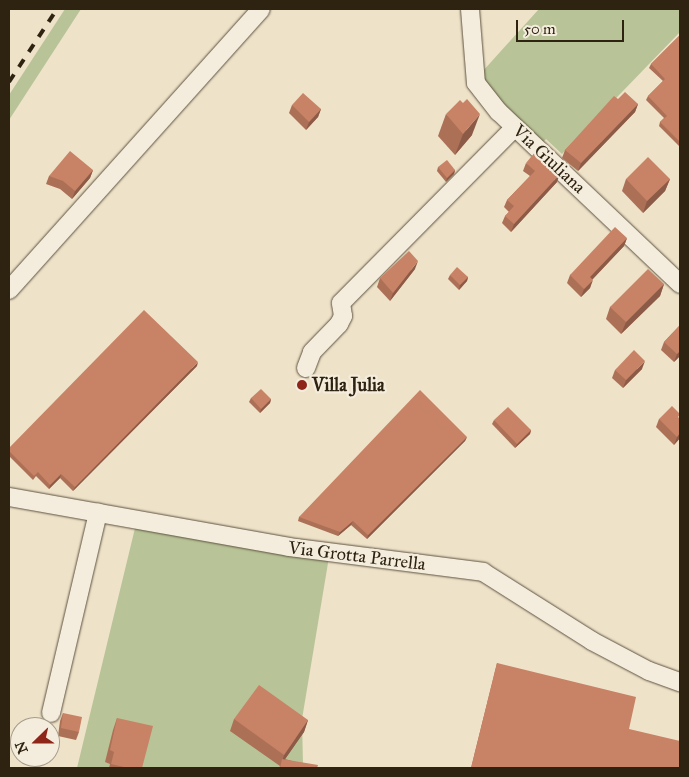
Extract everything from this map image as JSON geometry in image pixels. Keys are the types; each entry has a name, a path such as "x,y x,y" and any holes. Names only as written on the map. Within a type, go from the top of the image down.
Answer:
{"street":[{"path":"9,290 261,9"},
{"name":"Via Giuliana","path":"470,9 476,83 515,127 680,284"},
{"path":"306,368 312,352 339,324 343,316 341,303 515,127"},
{"name":"Via Grotta Parrella","path":"9,497 289,548 483,572 592,641 649,671 680,682"},
{"path":"51,713 98,512"}],"green space":[{"path":"65,9 81,9 9,120 9,95"},
{"path":"539,9 680,9 680,32 562,154 546,139 543,142 500,102 487,87 482,72"},
{"path":"136,524 329,557 302,719 303,766 314,768 77,768"}],"building":[{"path":"680,35 680,142 660,122 667,116 648,96 665,79 651,64"},
{"path":"625,92 638,104 581,163 565,150 614,96 618,99"},
{"path":"303,93 321,109 309,122 292,105"},
{"path":"467,99 480,114 463,134 446,114 460,100 463,103"},
{"path":"70,151 93,170 75,191 63,181 49,176"},
{"path":"536,151 560,174 514,224 505,216 514,206 507,200 535,171 526,163"},
{"path":"648,157 670,179 647,201 626,179"},
{"path":"447,160 455,170 447,178 438,167"},
{"path":"615,227 627,238 590,277 593,280 584,289 570,275"},
{"path":"409,251 418,261 393,293 380,278"},
{"path":"457,267 468,277 460,285 450,275"},
{"path":"648,269 664,284 626,322 610,307"},
{"path":"144,310 198,362 75,487 61,474 50,485 38,472 34,476 9,451 9,448"},
{"path":"680,325 680,351 677,354 664,342"},
{"path":"634,350 645,361 626,380 615,370"},
{"path":"261,389 271,399 261,409 251,398"},
{"path":"420,390 467,437 368,535 353,521 340,532 299,517"},
{"path":"672,406 680,414 678,417 680,419 680,433 677,437 659,419"},
{"path":"508,407 531,430 517,444 494,420"},
{"path":"497,663 636,697 629,729 680,741 680,768 471,768"},
{"path":"259,685 308,720 284,755 234,719"},
{"path":"63,713 82,717 79,732 61,728"},
{"path":"117,718 153,726 142,768 128,768 111,764 114,752 110,750"},
{"path":"282,759 318,765 317,768 280,768"}],"railway":[{"path":"9,82 57,9"}],"place":[{"name":"Villa Julia","path":"302,385"}]}
